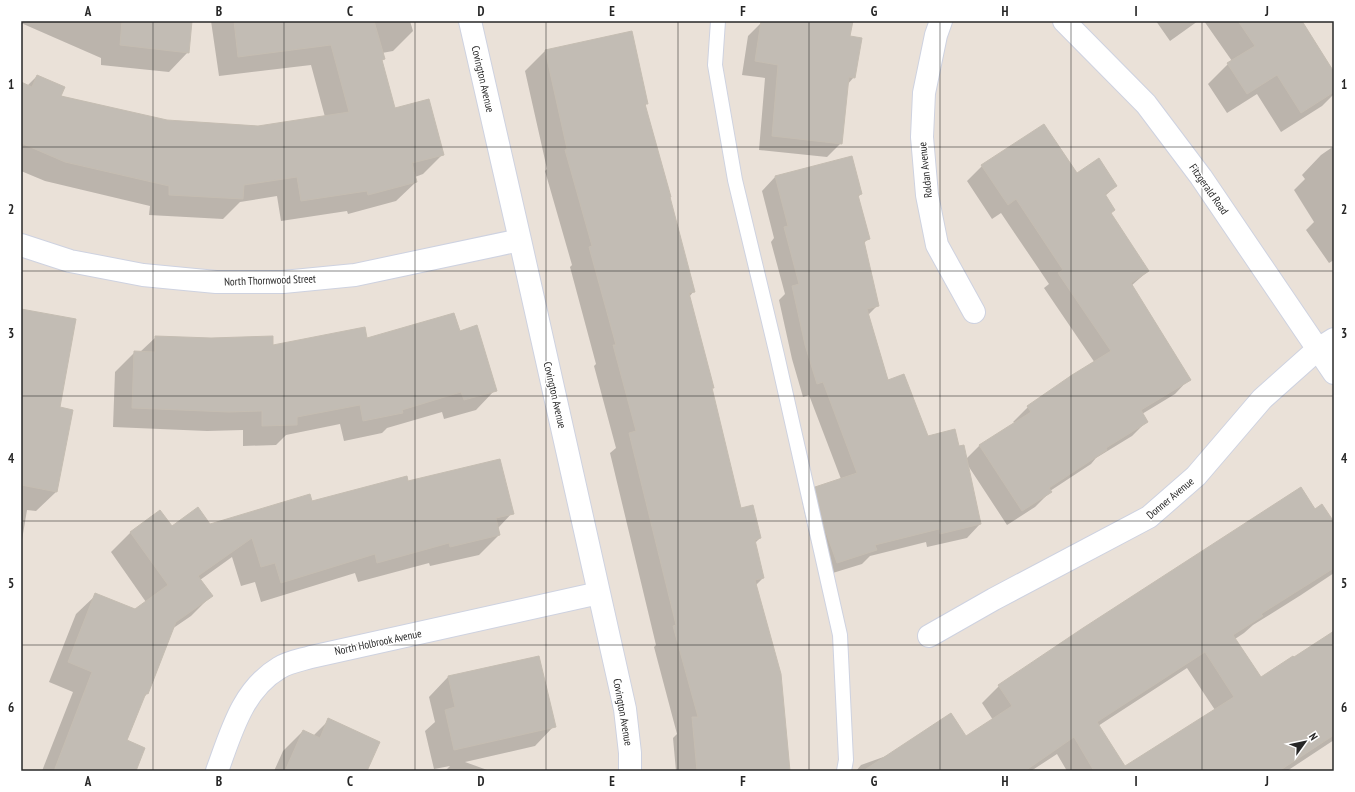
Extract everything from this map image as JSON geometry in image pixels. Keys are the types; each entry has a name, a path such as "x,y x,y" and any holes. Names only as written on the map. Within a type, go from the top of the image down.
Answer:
{"street":[{"name":"Covington Avenue","path":"470,21 625,709 630,753 630,771"},
{"name":"Roldan Avenue","path":"941,21 936,35 924,93 922,137 927,195 937,245 974,312"},
{"name":"Fitzgerald Road","path":"1064,21 1146,104 1326,344 1334,373"},
{"name":"North Thornwood Street","path":"21,245 70,261 143,275 216,282 283,282 355,275 520,240"},
{"name":"Donner Avenue","path":"929,636 994,599 1149,517 1196,476 1262,399 1326,344"},
{"name":"North Holbrook Avenue","path":"217,771 237,717 254,688 279,667 311,657 599,593"}],"lane":[{"path":"718,21 715,65 735,180 840,635 846,760 844,771"}],"building":[{"path":"122,21 192,21 189,53 120,45"},
{"path":"234,21 374,21 385,59 382,60 395,108 429,99 444,155 412,163 417,182 368,195 367,191 301,201 297,177 244,185 243,199 169,195 169,186 65,162 21,143 21,82 32,87 37,75 65,87 61,96 167,120 258,126 349,112 331,45 238,57"},
{"path":"761,21 853,21 850,36 862,38 855,78 849,77 842,144 772,136 778,65 755,61"},
{"path":"1238,21 1302,21 1334,72 1334,92 1301,113 1277,75 1247,94 1227,63 1255,46"},
{"path":"632,31 648,104 645,104 671,197 695,292 689,293 714,388 712,388 741,508 753,505 761,538 755,540 764,578 755,580 781,674 790,771 697,771 692,717 698,717 673,626 676,625 629,433 636,431 613,345 616,345 589,247 592,246 565,150 567,149 545,50"},
{"path":"1044,124 1077,173 1099,158 1117,186 1105,194 1115,210 1111,213 1149,271 1131,283 1191,380 1141,410 1148,422 1106,448 1107,450 1049,488 1052,492 1022,511 979,445 1031,412 1027,406 1072,375 1111,351 1058,273 1063,270 1016,199 1008,205 981,165"},
{"path":"852,156 862,194 858,195 870,239 864,241 879,306 867,309 888,380 904,374 928,436 955,429 959,446 964,445 981,524 940,534 939,529 875,545 877,550 837,563 824,527 815,487 857,473 823,382 817,384 805,345 792,286 799,284 784,227 788,226 775,176"},
{"path":"21,309 76,319 60,407 73,410 57,492 21,485"},
{"path":"454,313 460,331 477,325 497,391 464,400 461,392 402,410 403,413 363,421 360,405 297,417 297,425 262,426 262,411 228,412 132,408 134,351 155,352 155,336 211,338 273,336 273,345 365,327 367,338"},
{"path":"500,459 514,514 496,518 500,535 450,547 449,543 377,563 375,554 281,583 275,563 261,567 252,538 198,576 213,596 176,622 148,694 146,693 127,740 145,748 136,771 54,771 92,672 68,662 95,593 135,609 168,585 130,532 160,510 172,526 198,507 210,524 310,494 312,501 407,476 408,481"},
{"path":"1301,487 1315,509 1322,504 1334,522 1334,568 1261,614 1263,616 1233,635 1261,677 1334,631 1334,735 1279,771 1094,771 1074,737 1025,771 863,771 951,713 966,736 1012,706 998,685 1083,628","holes":["1205,652 1234,697 1125,766 1097,722"]},
{"path":"539,656 556,727 454,750 445,710 455,707 448,676"},
{"path":"328,718 380,742 367,771 285,771 303,730 320,738"}]}
